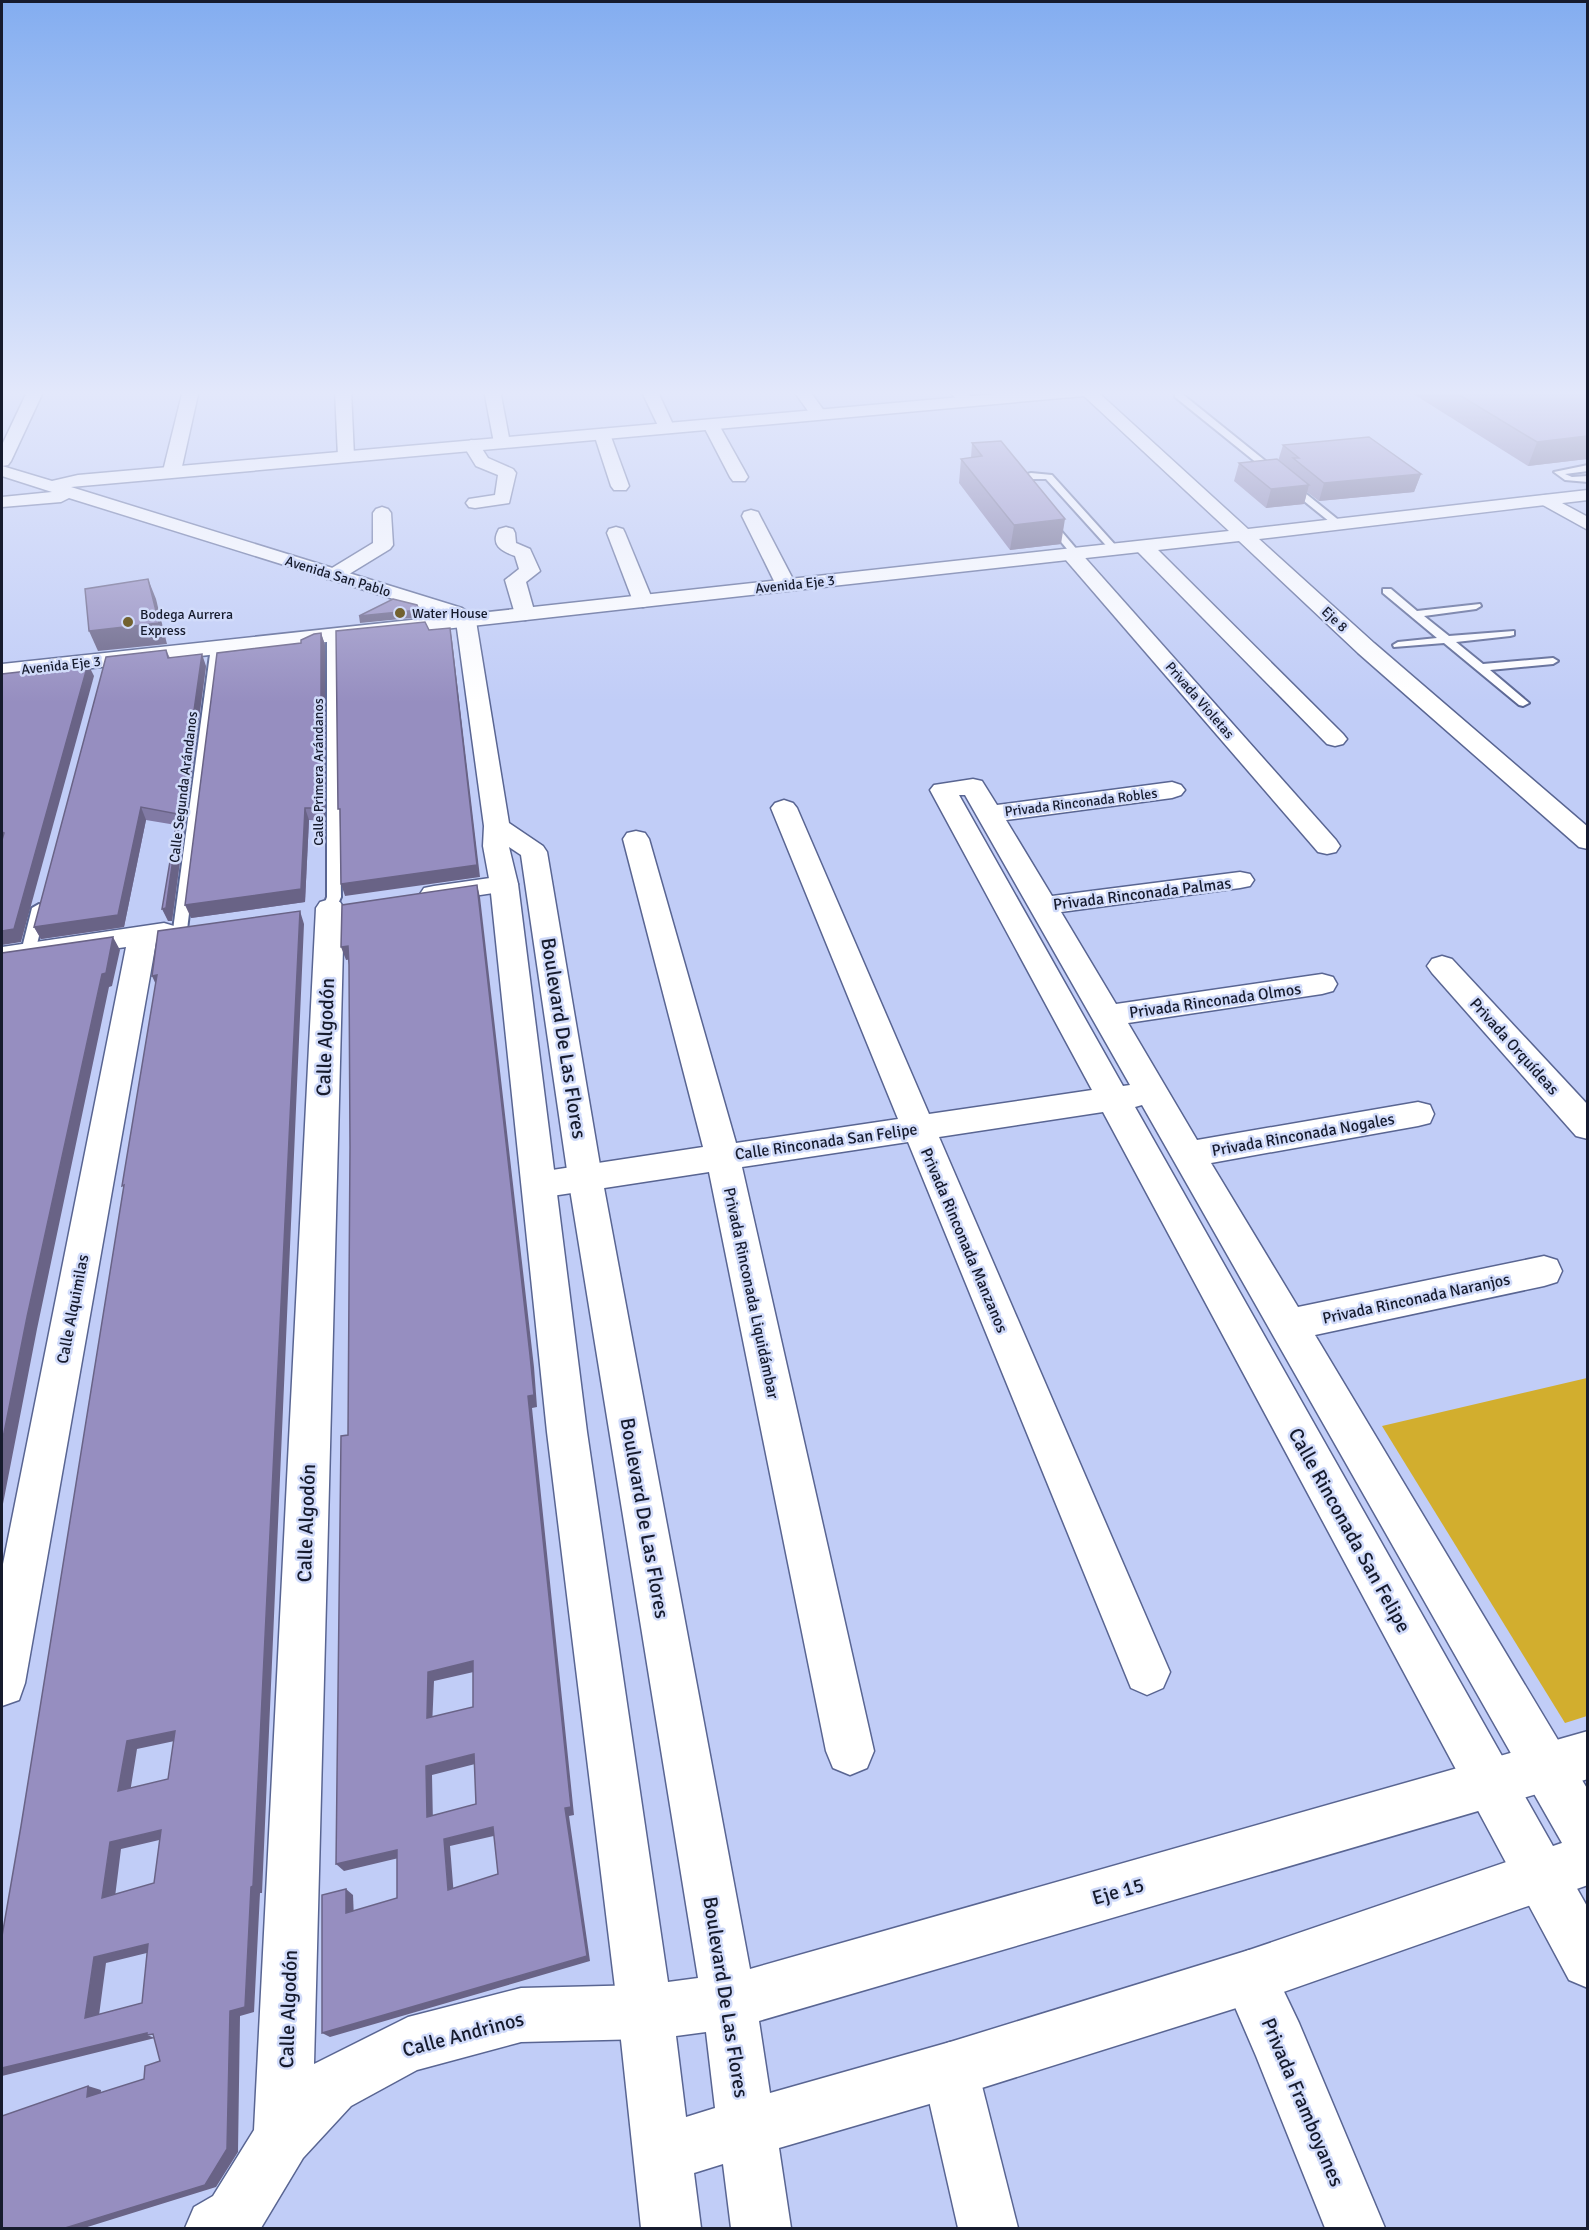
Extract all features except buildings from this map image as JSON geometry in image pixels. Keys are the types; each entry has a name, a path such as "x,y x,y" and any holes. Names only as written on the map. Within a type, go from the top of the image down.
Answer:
{"street":[{"name":"Avenida San Pablo","path":"72,494 455,612 466,621"},
{"path":"475,503 503,499 504,494"},
{"name":"Eje 8","path":"1211,494 1247,525 1366,648 1587,842"},
{"name":"Avenida Eje 3","path":"2,671 103,666 216,647 1144,547 1247,525 1268,532 1587,495"},
{"path":"2,502 78,496"},
{"path":"1547,500 1587,525"},
{"path":"334,575 384,545 382,513"},
{"path":"751,516 786,585"},
{"path":"616,532 643,601"},
{"path":"1268,532 1320,577"},
{"path":"506,533 506,546 523,553 530,571 515,580 525,614"},
{"path":"1144,547 1335,739"},
{"name":"Privada Violetas","path":"1074,554 1327,846"},
{"path":"466,621 497,826 496,846 504,884 569,1444 645,2012 671,2229"},
{"path":"1380,630 1416,661"},
{"name":"Calle Rinconada San Felipe","path":"1587,1839 1566,1761 1288,1325 1188,1154 1133,1096 1108,1016 991,814 973,786 943,790 1133,1096 1491,1785 1564,1868 1587,1961"},
{"path":"1559,786 1587,811"},
{"name":"Privada Rinconada Robles","path":"991,814 1172,790"},
{"name":"Privada Rinconada Manzanos","path":"784,808 1147,1672"},
{"name":"Boulevard De Las Flores","path":"497,826 534,852 585,1177 729,2002 761,2229"},
{"name":"Privada Rinconada Liquidámbar","path":"636,839 723,1157 850,1751"},
{"name":"Privada Rinconada Palmas","path":"1044,906 1240,880"},
{"path":"411,897 504,884"},
{"name":"Calle Algodón","path":"283,2138 334,907"},
{"path":"15,954 191,928"},
{"name":"Calle Alquimilas","path":"2,1683 143,935"},
{"name":"Privada Orquídeas","path":"1442,966 1587,1127"},
{"name":"Privada Rinconada Olmos","path":"1108,1016 1322,984"},
{"name":"Calle Rinconada San Felipe","path":"539,1185 1133,1096"},
{"name":"Privada Rinconada Nogales","path":"1188,1154 1418,1114"},
{"name":"Privada Rinconada Naranjos","path":"1288,1325 1544,1271"},
{"name":"Eje 15","path":"645,2012 729,2002 1491,1785 1566,1761"},
{"path":"662,2153 950,2070 1249,1977 1564,1868"},
{"name":"Privada Framboyanes","path":"1249,1977 1279,2043 1355,2229"},
{"name":"Calle Andrinos","path":"215,2229 234,2217 283,2138 331,2086 408,2045 521,2015 645,2012"},
{"path":"950,2070 988,2229"}],"lane":[{"path":"1064,494 1115,550"},
{"path":"1301,494 1338,524"},
{"path":"1041,513 1074,554"},
{"path":"1388,591 1523,703"},
{"path":"1415,614 1476,606"},
{"path":"1398,645 1510,633"},
{"name":"Calle Primera Arándanos","path":"332,635 334,907"},
{"name":"Calle Segunda Arándanos","path":"191,928 216,647"},
{"path":"1481,668 1554,661"},
{"path":"15,954 42,896"}],"shaded area":[{"path":"1587,1378 1587,1716 1565,1723 1382,1426"}],"place":[{"name":"Water House","path":"400,613"},
{"name":"Bodega Aurrera Express","path":"128,622"}]}
